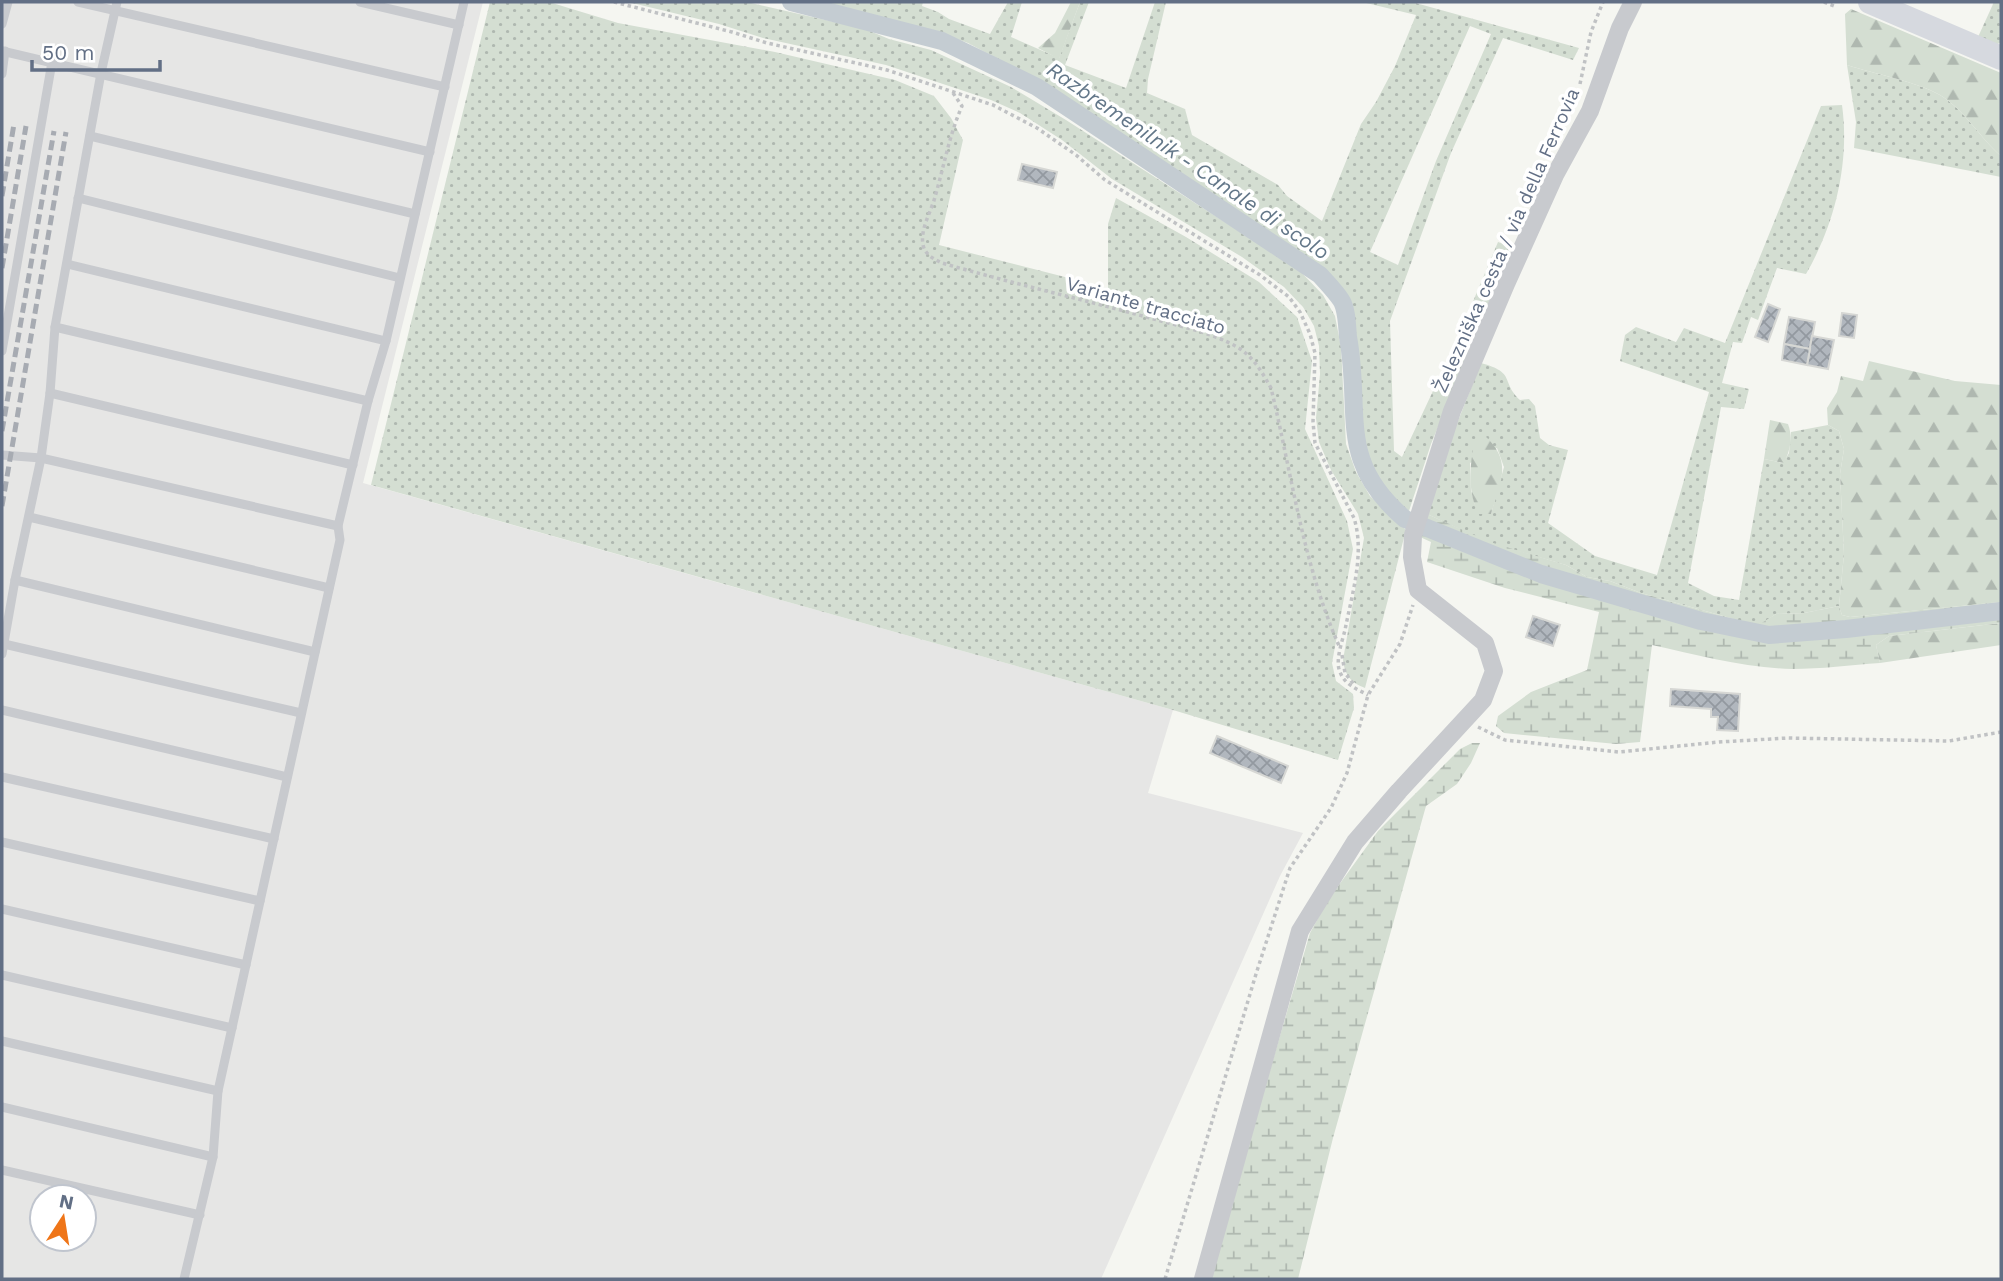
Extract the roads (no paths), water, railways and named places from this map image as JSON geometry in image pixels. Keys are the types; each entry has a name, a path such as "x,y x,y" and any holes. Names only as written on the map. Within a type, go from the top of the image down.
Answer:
{"main road":[{"path":"1870,2 2001,58"}],"street":[{"name":"Železniška cesta / via della Ferrovia","path":"1620,28 1625,2"},
{"name":"Železniška cesta / via della Ferrovia","path":"1203,1279 1300,931 1355,842 1398,790 1483,700 1494,671 1485,643 1418,590 1412,557 1413,535 1458,398 1555,175 1590,111 1620,28 1633,2"}],"lane":[{"path":"2,24 8,2"},
{"path":"78,2 116,6 445,87"},
{"path":"360,2 459,25"},
{"path":"184,1279 213,1157 218,1091 340,540 338,526 368,401 386,341 464,2"},
{"path":"116,6 101,73 55,327 41,458 3,649 301,713"},
{"path":"2,74 4,51 430,152"},
{"path":"2,351 51,62"},
{"path":"90,136 415,214"},
{"path":"78,198 400,278"},
{"path":"67,264 386,341"},
{"path":"55,327 368,401"},
{"path":"50,393 353,465"},
{"path":"2,455 41,458 338,526"},
{"path":"29,517 329,588"},
{"path":"15,580 314,652"},
{"path":"2,710 287,776"},
{"path":"2,777 274,839"},
{"path":"2,842 260,901"},
{"path":"2,909 246,965"},
{"path":"2,975 232,1028"},
{"path":"2,1041 218,1091"},
{"path":"2,1107 213,1157"},
{"path":"2,1170 200,1214"}],"waterway":[{"name":"Razbremenilnik - Canale di scolo","path":"791,2 942,41 1037,87 1320,275 1341,300 1346,313 1360,456 1369,477 1383,498 1405,519 1541,574 1701,621 1769,635 2001,611"}],"railway":[{"path":"2,196 14,124"},
{"path":"2,268 26,126"},
{"path":"2,431 54,131"},
{"path":"2,506 66,132"}]}
